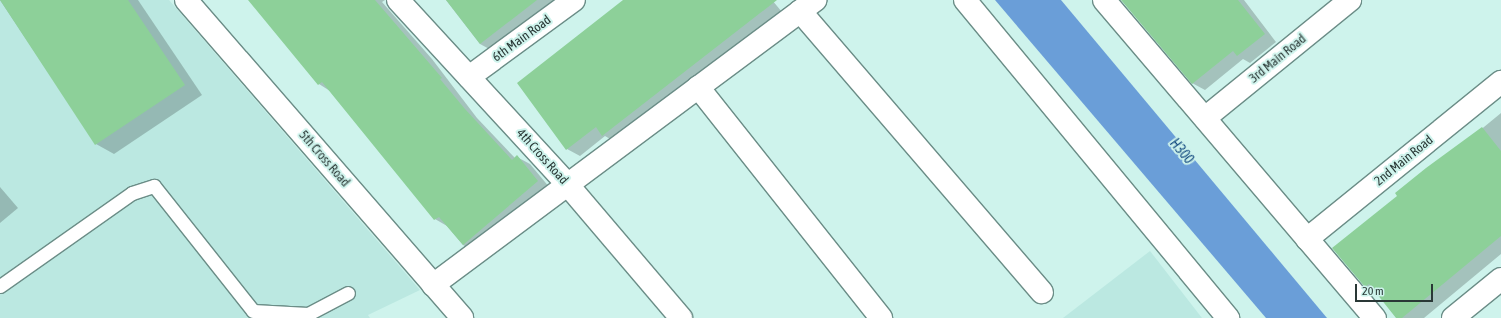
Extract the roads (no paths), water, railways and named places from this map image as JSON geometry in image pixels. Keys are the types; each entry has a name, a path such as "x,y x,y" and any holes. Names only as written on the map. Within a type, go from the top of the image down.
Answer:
{"street":[{"name":"5th Cross Road","path":"186,0 462,318"},
{"name":"4th Cross Road","path":"398,0 567,184 681,318"},
{"name":"6th Main Road","path":"469,77 574,0"},
{"path":"965,0 1228,318"},
{"path":"1104,0 1374,318"},
{"name":"3rd Main Road","path":"1205,118 1350,0"},
{"path":"433,285 808,6 1042,292"},
{"name":"2nd Main Road","path":"1307,239 1501,82"},
{"path":"698,87 881,318"},
{"path":"1453,318 1501,278"}],"lane":[{"path":"0,286 132,193 154,186 253,311 308,314 348,293"}],"water":[{"name":"H300","path":"995,0 1061,0 1327,318 1266,318"}]}
